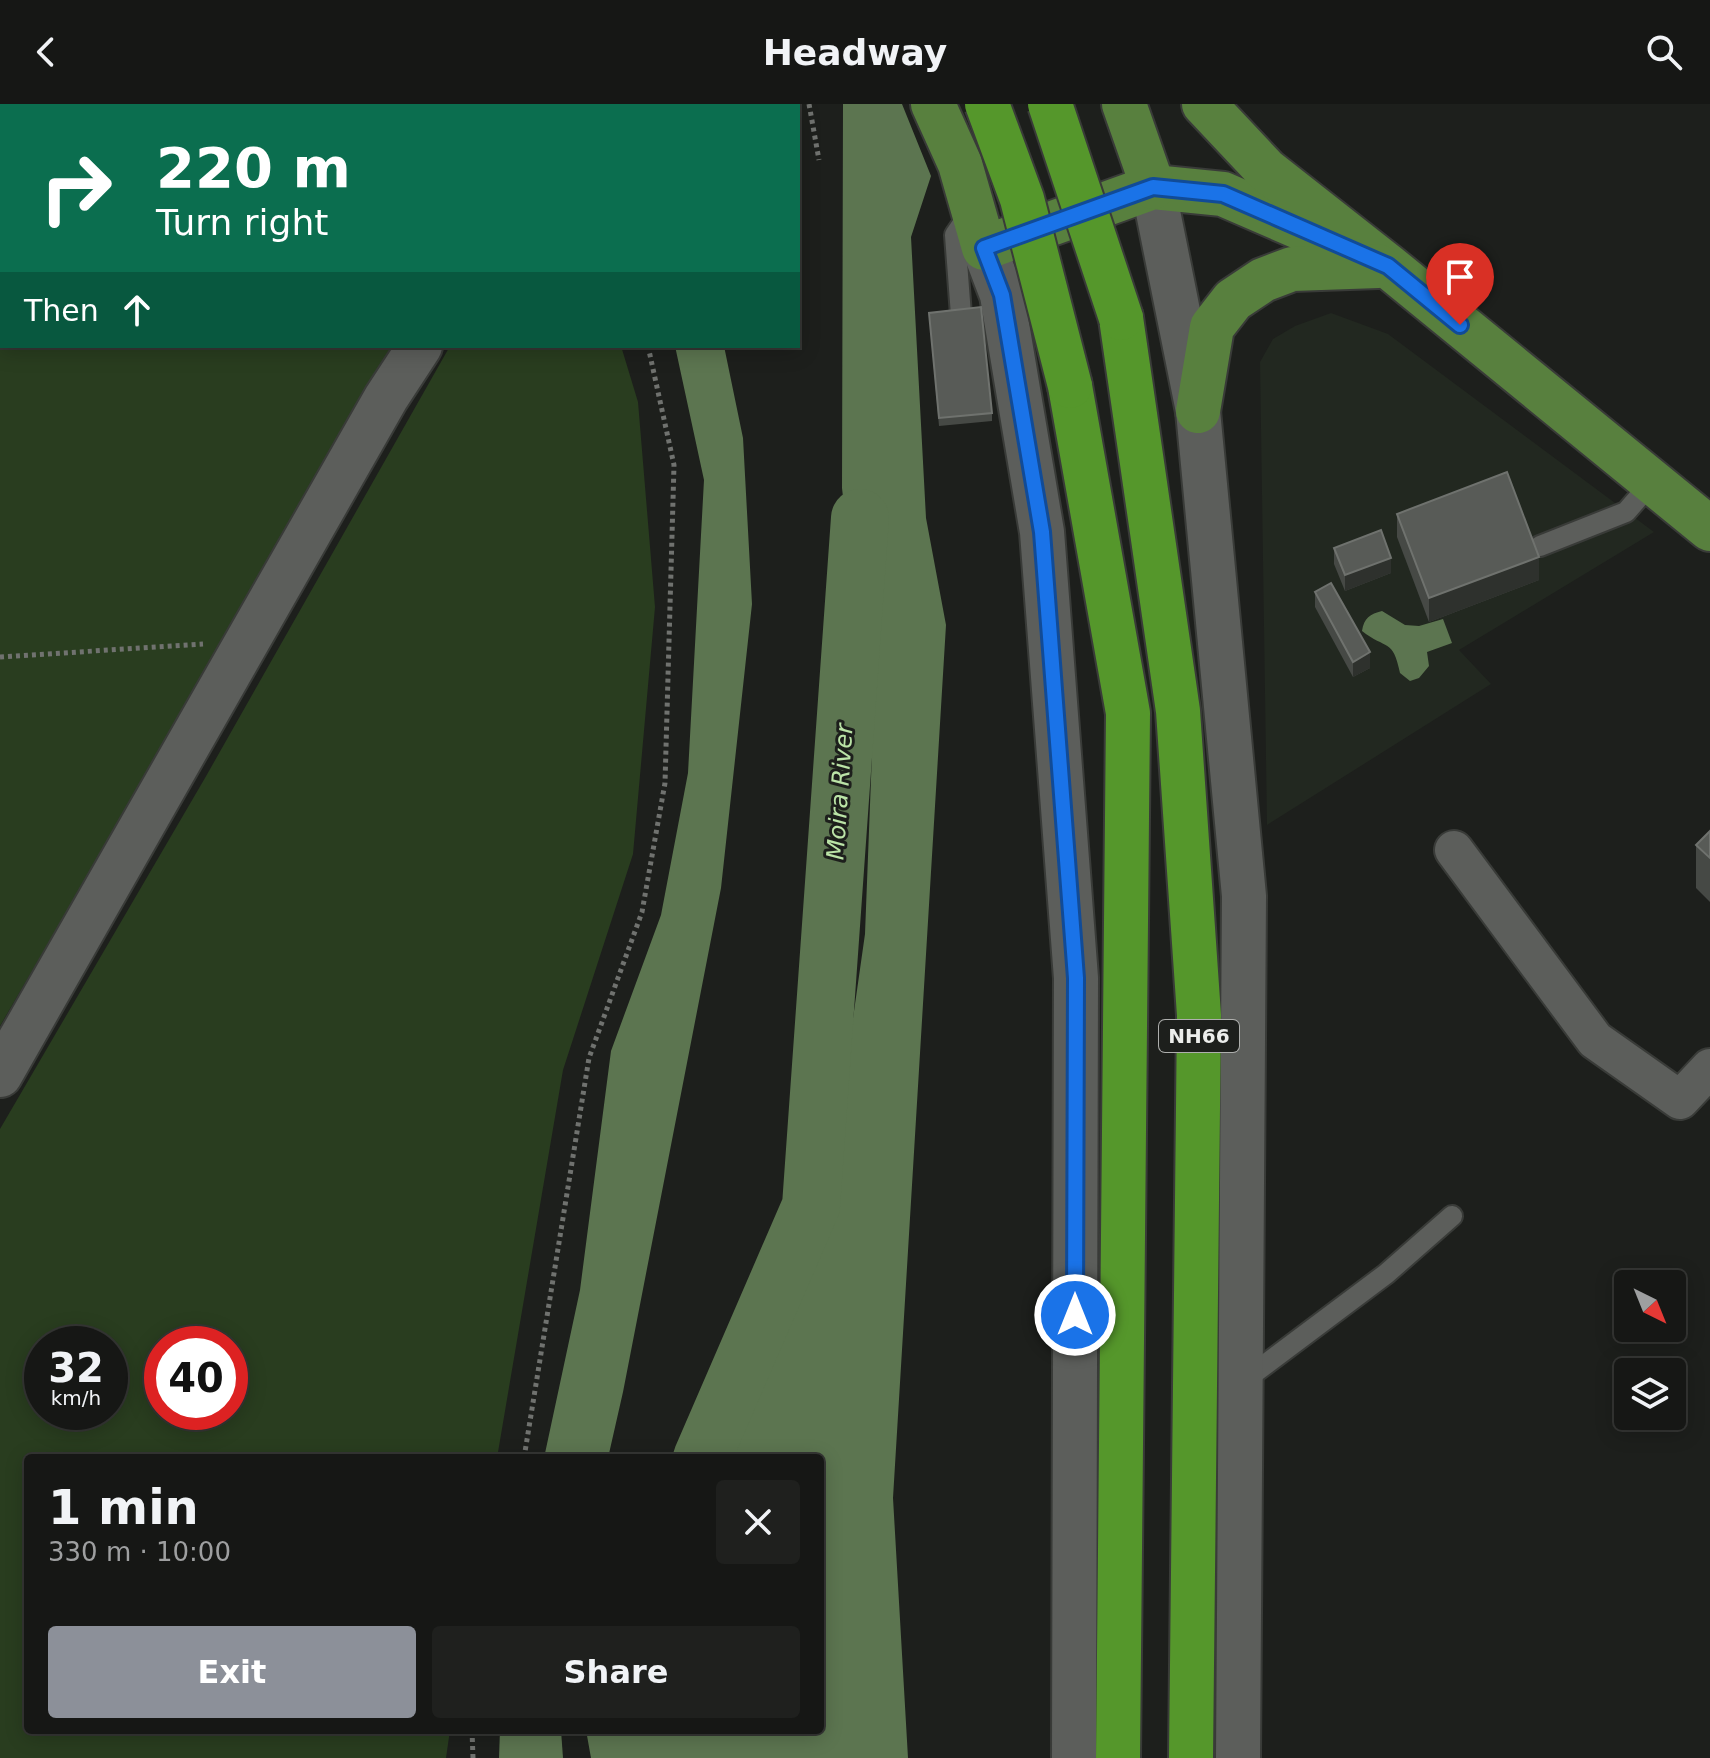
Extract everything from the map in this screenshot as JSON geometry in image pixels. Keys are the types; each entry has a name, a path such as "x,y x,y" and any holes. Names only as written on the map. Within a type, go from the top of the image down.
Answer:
{"highway":[{"path":"987,104 1022,199 1070,386 1128,713 1118,1758"},
{"name":"NH66","path":"1050,104 1121,318 1178,711 1199,1015 1191,1758"}],"main road":[{"path":"933,104 960,164 978,229 1153,187 1223,194 1388,266"},
{"path":"1124,104 1153,187"},
{"path":"1204,104 1266,170 1710,529"},
{"path":"1198,411 1212,327 1233,300 1263,280 1292,269 1388,266"}],"street":[{"path":"1153,187 1198,411 1244,896 1238,1758"},
{"path":"978,229 1002,295 1042,532 1076,978 1074,1758"},
{"path":"0,1075 386,398 419,348"},
{"path":"1454,850 1595,1040 1680,1100 1710,1068"}],"lane":[{"path":"961,315 955,235 978,229"},
{"path":"1540,546 1626,512 1652,482"},
{"path":"1241,1383 1386,1274 1452,1216"}],"path":[{"path":"809,104 819,160"},
{"path":"525,1454 589,1058 642,912 665,783 674,465 648,348"},
{"path":"0,657 248,640"},
{"path":"472,1734 473,1758"}],"shaded area":[{"path":"843,104 902,104 931,176 911,237 926,518 946,625 893,1498 908,1758 591,1758 587,1734 824,1734 824,1454 700,1454 758,1358 828,1194 865,934 872,753 842,488"},
{"path":"1331,313 1388,334 1654,532 1459,650 1491,684 1267,825 1260,362 1273,339 1295,326"},
{"path":"0,348 395,348 0,1026"},
{"path":"449,348 622,348 638,402 655,607 633,854 563,1070 498,1454 24,1454 24,1734 449,1734 446,1758 0,1758 0,1129 205,778"},
{"path":"675,348 724,348 743,438 752,604 721,888 609,1454 545,1454 580,1290 611,1051 661,915 688,773 704,480"},
{"path":"1382,611 1405,625 1419,626 1443,619 1452,643 1427,652 1429,666 1419,678 1410,681 1400,673 1391,649 1362,631 1368,617"},
{"path":"500,1734 561,1734 563,1758 499,1758"}],"building":[{"path":"981,307 992,413 939,418 929,313"},
{"path":"1507,472 1539,557 1429,598 1397,514"},
{"path":"1381,530 1391,558 1345,575 1334,548"},
{"path":"1331,583 1370,652 1353,662 1315,592"},
{"path":"1710,831 1710,858 1696,845"}],"waterway":[{"name":"Moira River","path":"704,1454 811,1206 860,518"}],"route":[{"path":"1075,1315 1076,978 1042,532 1002,295 984,248 1153,187 1223,194 1388,266 1460,325"}]}
